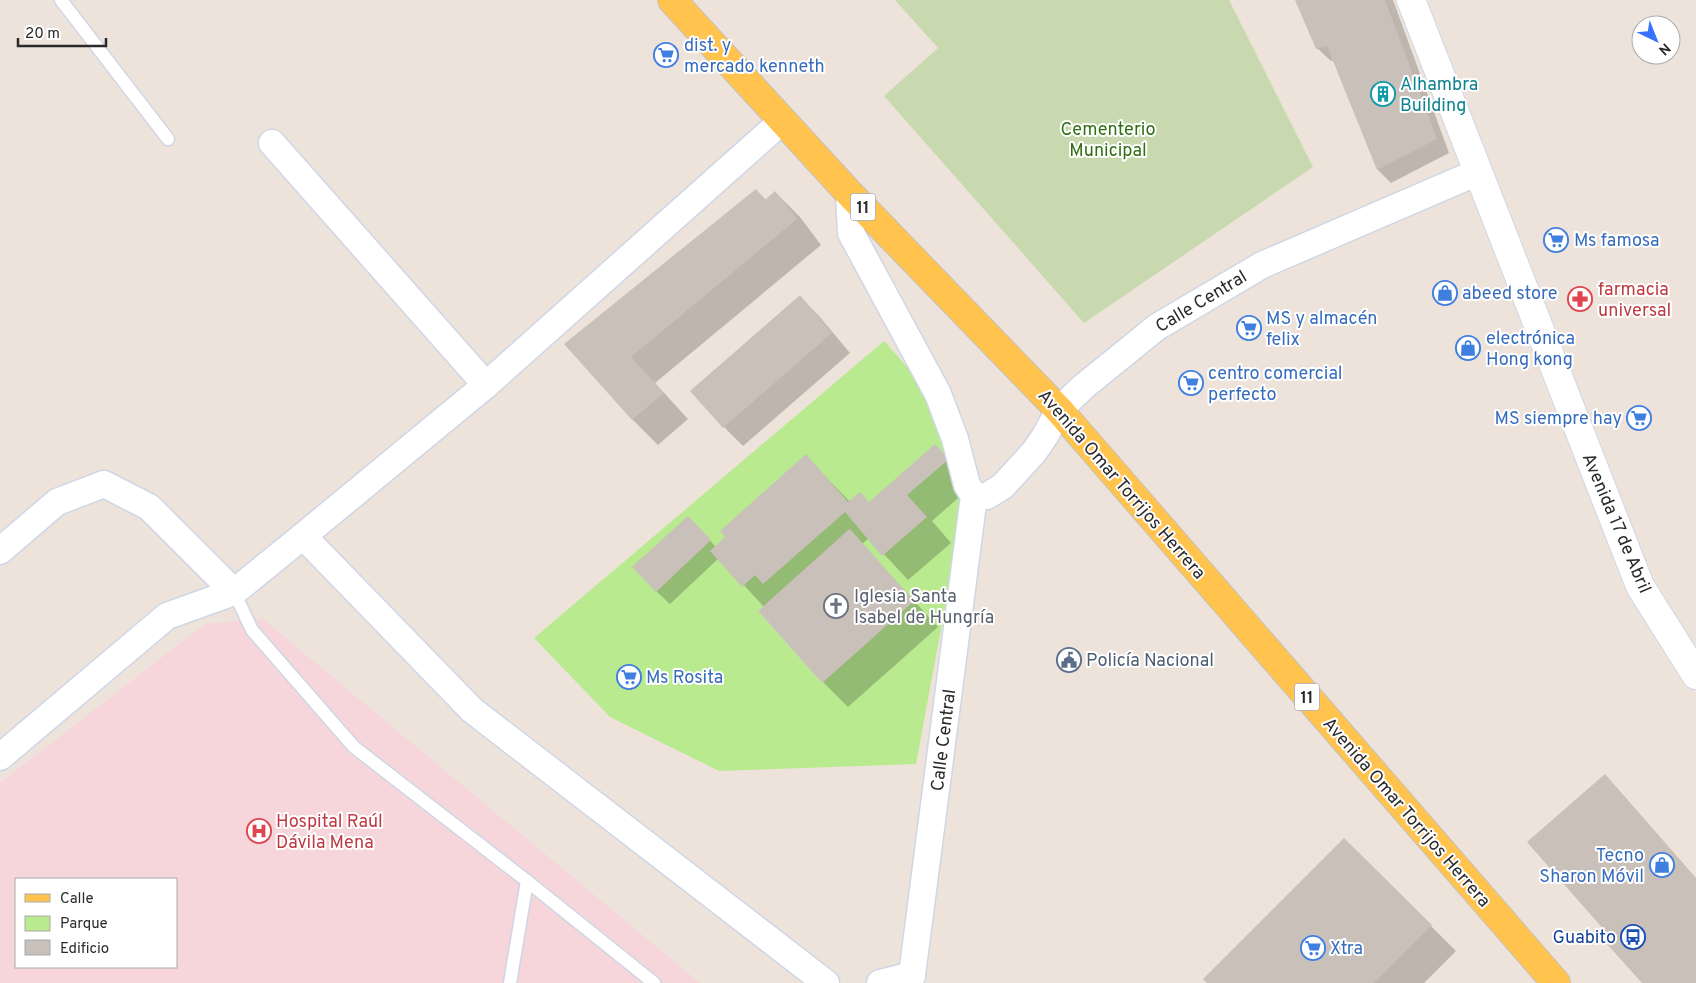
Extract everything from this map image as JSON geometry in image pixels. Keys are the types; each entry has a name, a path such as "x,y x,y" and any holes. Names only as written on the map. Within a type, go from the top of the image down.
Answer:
{"main road":[{"name":"Avenida Omar Torrijos Herrera","path":"672,0 782,121 1058,410 1556,983"}],"street":[{"name":"Avenida 17 de Abril","path":"1411,0 1640,586 1696,675"},
{"path":"0,757 167,616 234,592 303,536 486,385 782,121"},
{"path":"272,143 486,385"},
{"name":"Calle Central","path":"911,979 974,496 987,496 1003,486 1034,452 1045,436 1058,410 1083,387 1157,327 1262,265 1478,172"},
{"path":"849,192 851,233 938,394 955,439 966,485 974,496"},
{"path":"0,551 57,502 104,484 149,508 234,592"},
{"path":"303,536 472,710 826,983"},
{"path":"880,983 911,979"}],"lane":[{"path":"61,0 168,139"},
{"path":"234,592 252,630 354,748 527,881 654,983"},
{"path":"510,983 527,881"}],"shaded area":[{"name":"Hospital Raúl Dávila Mena","path":"263,619 700,983 0,983 0,783 205,624"}],"green space":[{"name":"Cementerio Municipal","path":"895,0 1229,0 1313,167 1084,323 884,96 938,48"},
{"path":"884,341 908,368 936,408 960,497 951,575 916,764 719,771 610,717 534,638","holes":["849,529 914,601 822,683 758,611"]}],"building":[{"name":"Alhambra Building","path":"1295,0 1385,0 1437,139 1377,170 1327,46 1316,49"},
{"path":"756,189 765,200 775,191 797,219 631,357 664,393 632,420 564,344"},
{"path":"800,295 832,333 723,428 690,391"},
{"path":"935,444 949,459 907,495 927,517 882,556 845,512 763,584 755,575 742,587 710,551 725,537 720,531 806,454 848,502 860,492 869,502"},
{"path":"688,516 711,540 656,592 632,567"},
{"name":"Iglesia Santa Isabel de Hungría","path":"850,529 914,601 822,683 758,611"},
{"path":"1605,774 1696,878 1696,983 1642,983 1607,944 1612,939 1527,842"},
{"path":"1344,838 1432,925 1374,983 1207,983 1203,979"}],"place":[{"name":"dist. y mercado kenneth","path":"666,55"},
{"name":"Alhambra Building","path":"1383,94"},
{"name":"Ms famosa","path":"1556,240"},
{"name":"abeed store","path":"1445,293"},
{"name":"farmacia universal","path":"1580,299"},
{"name":"MS y almacén felix","path":"1249,328"},
{"name":"electrónica Hong kong","path":"1468,348"},
{"name":"centro comercial perfecto","path":"1191,383"},
{"name":"MS siempre hay","path":"1639,418"},
{"name":"Iglesia Santa Isabel de Hungría","path":"836,606"},
{"name":"Policía Nacional","path":"1069,660"},
{"name":"Ms Rosita","path":"629,677"},
{"name":"Hospital Raúl Dávila Mena","path":"259,831"},
{"name":"Tecno Sharon Móvil","path":"1662,865"},
{"name":"Guabito","path":"1633,937"},
{"name":"Xtra","path":"1313,948"}]}
